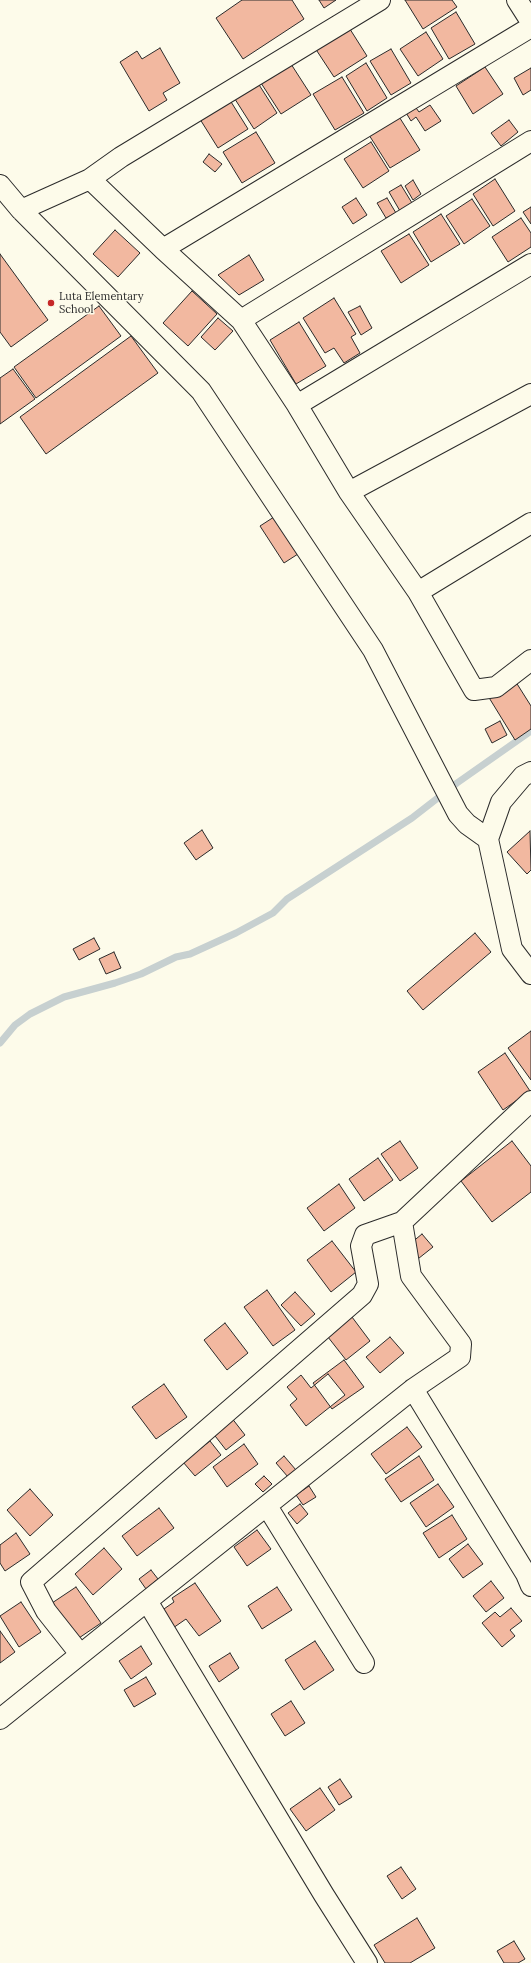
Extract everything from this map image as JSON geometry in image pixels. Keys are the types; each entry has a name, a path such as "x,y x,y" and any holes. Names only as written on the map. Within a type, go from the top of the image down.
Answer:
{"street":[{"path":"21,210 90,179 121,156 380,0"},
{"path":"517,0 531,22"},
{"path":"163,249 531,27"},
{"path":"241,320 531,141"},
{"path":"90,179 163,249 241,320 297,405 349,492 418,592 474,690 496,687 531,660"},
{"path":"0,185 21,210 201,391 373,650 458,814 467,824 488,840"},
{"path":"297,405 531,264"},
{"path":"349,492 531,394"},
{"path":"418,592 531,523"},
{"path":"531,772 523,776 501,802 488,840 512,949 531,974"},
{"path":"80,1654 46,1611 31,1582 362,1295 368,1284 361,1246 365,1235 402,1222 531,1101"},
{"path":"0,1719 413,1389 460,1356 461,1344 411,1276 402,1222"},
{"path":"413,1389 526,1574 531,1586"},
{"path":"266,1506 364,1663"},
{"path":"147,1601 324,1895 367,1963"}],"building":[{"path":"242,0 292,0 304,19 243,59 216,18"},
{"path":"319,0 336,0 324,8"},
{"path":"405,0 452,0 457,7 423,29"},
{"path":"456,12 475,44 449,59 431,28"},
{"path":"348,26 367,56 334,77 315,48"},
{"path":"426,32 443,59 418,76 400,49"},
{"path":"160,48 180,83 163,93 167,100 149,111 120,62 137,51 142,59"},
{"path":"391,49 411,83 391,95 370,61"},
{"path":"366,63 387,98 367,111 346,76"},
{"path":"291,64 311,95 281,114 261,83"},
{"path":"485,67 503,94 473,114 456,86"},
{"path":"531,68 531,90 523,95 514,78"},
{"path":"342,77 364,113 335,130 313,94"},
{"path":"256,80 277,113 254,129 233,96"},
{"path":"228,97 248,129 218,148 198,116"},
{"path":"414,105 419,112 430,105 441,121 425,131 416,117 411,121 405,111"},
{"path":"398,115 420,150 390,168 369,135"},
{"path":"509,120 518,132 501,146 491,133"},
{"path":"256,132 275,163 242,183 223,152"},
{"path":"371,142 389,171 363,188 344,159"},
{"path":"209,154 222,164 215,172 203,162"},
{"path":"495,179 515,211 493,226 473,194"},
{"path":"413,180 421,194 413,200 405,186"},
{"path":"401,185 412,203 400,211 389,192"},
{"path":"356,198 367,215 353,224 342,207"},
{"path":"387,198 396,213 386,218 377,203"},
{"path":"472,199 490,226 464,244 446,216"},
{"path":"531,207 531,224 523,212"},
{"path":"441,214 460,244 431,262 413,232"},
{"path":"521,218 531,233 531,247 508,262 492,237"},
{"path":"115,230 140,253 118,277 93,254"},
{"path":"409,234 429,265 401,283 381,251"},
{"path":"0,254 48,320 11,347 0,332"},
{"path":"249,255 264,280 239,295 218,275"},
{"path":"192,291 217,314 188,346 163,323"},
{"path":"334,298 356,334 351,337 360,353 344,363 334,348 325,353 303,318"},
{"path":"99,306 121,336 36,398 14,367"},
{"path":"360,306 372,328 361,335 348,312"},
{"path":"218,318 233,331 215,350 201,337"},
{"path":"299,322 326,366 296,384 270,340"},
{"path":"131,336 158,373 46,454 20,417"},
{"path":"13,369 35,399 0,424 0,378"},
{"path":"274,517 298,554 284,563 260,526"},
{"path":"514,679 531,706 531,729 515,740 488,696"},
{"path":"500,721 507,735 492,743 485,729"},
{"path":"202,830 213,848 196,860 184,843"},
{"path":"530,831 531,870 527,874 507,852"},
{"path":"475,933 491,952 423,1010 407,991"},
{"path":"94,938 100,949 79,960 73,949"},
{"path":"114,952 121,968 106,974 99,959"},
{"path":"531,1031 531,1080 508,1048"},
{"path":"505,1053 530,1091 503,1110 478,1072"},
{"path":"400,1141 418,1168 400,1181 381,1154"},
{"path":"512,1141 531,1166 531,1192 492,1222 461,1181"},
{"path":"378,1158 393,1180 364,1201 349,1179"},
{"path":"339,1184 355,1208 324,1231 307,1208"},
{"path":"422,1234 433,1247 409,1266 399,1253"},
{"path":"332,1241 356,1272 331,1292 307,1260"},
{"path":"267,1290 295,1330 273,1346 244,1307"},
{"path":"295,1292 315,1314 301,1326 281,1305"},
{"path":"349,1313 370,1341 346,1360 324,1332"},
{"path":"225,1323 248,1353 227,1370 204,1340"},
{"path":"390,1337 404,1353 380,1373 366,1357"},
{"path":"344,1360 364,1387 332,1409 313,1383"},
{"path":"328,1374 345,1395 306,1426 290,1405 297,1399 287,1387 301,1375 311,1388"},
{"path":"164,1384 187,1417 156,1439 132,1407"},
{"path":"224,1408 245,1435 226,1450 205,1423"},
{"path":"407,1427 422,1447 386,1474 371,1454"},
{"path":"210,1441 221,1455 195,1476 183,1462"},
{"path":"244,1444 258,1464 227,1487 213,1467"},
{"path":"284,1456 296,1470 288,1477 276,1463"},
{"path":"419,1456 434,1480 401,1502 385,1479"},
{"path":"264,1476 272,1484 263,1492 255,1484"},
{"path":"438,1484 454,1507 426,1527 410,1503"},
{"path":"309,1486 316,1497 303,1505 296,1495"},
{"path":"30,1489 53,1515 30,1536 7,1510"},
{"path":"300,1504 308,1514 297,1524 288,1513"},
{"path":"159,1508 174,1528 137,1556 122,1536"},
{"path":"452,1515 467,1539 439,1558 423,1533"},
{"path":"257,1530 271,1549 247,1566 234,1547"},
{"path":"16,1533 30,1554 5,1571 0,1563 0,1545"},
{"path":"468,1544 483,1564 463,1578 449,1559"},
{"path":"104,1548 122,1569 93,1595 75,1574"},
{"path":"151,1570 158,1579 146,1589 139,1579"},
{"path":"491,1581 504,1598 486,1612 473,1596"},
{"path":"195,1583 221,1621 199,1636 186,1619 173,1628 161,1611 174,1602 172,1598"},
{"path":"76,1587 101,1623 76,1640 52,1603"},
{"path":"277,1587 292,1610 262,1629 248,1606"},
{"path":"21,1602 41,1632 19,1647 0,1616"},
{"path":"511,1608 522,1621 510,1630 515,1636 502,1647 482,1623 495,1612 500,1617"},
{"path":"0,1631 15,1652 0,1663"},
{"path":"315,1641 334,1670 304,1690 285,1660"},
{"path":"141,1646 152,1664 131,1679 119,1661"},
{"path":"230,1653 239,1668 219,1682 209,1666"},
{"path":"146,1677 156,1694 134,1707 124,1690"},
{"path":"291,1701 305,1723 285,1736 271,1714"},
{"path":"340,1779 352,1797 339,1805 328,1787"},
{"path":"320,1788 335,1810 306,1831 290,1809"},
{"path":"401,1867 416,1889 402,1899 387,1876"},
{"path":"417,1918 435,1948 410,1963 385,1963 374,1945"},
{"path":"514,1941 525,1959 518,1963 504,1963 497,1951"}],"waterway":[{"path":"0,1043 15,1025 30,1014 64,997 141,974 176,957 190,954 236,933 273,913 287,899 412,818 457,783 531,731"}],"place":[{"name":"Luta Elementary School","path":"51,303"}]}
